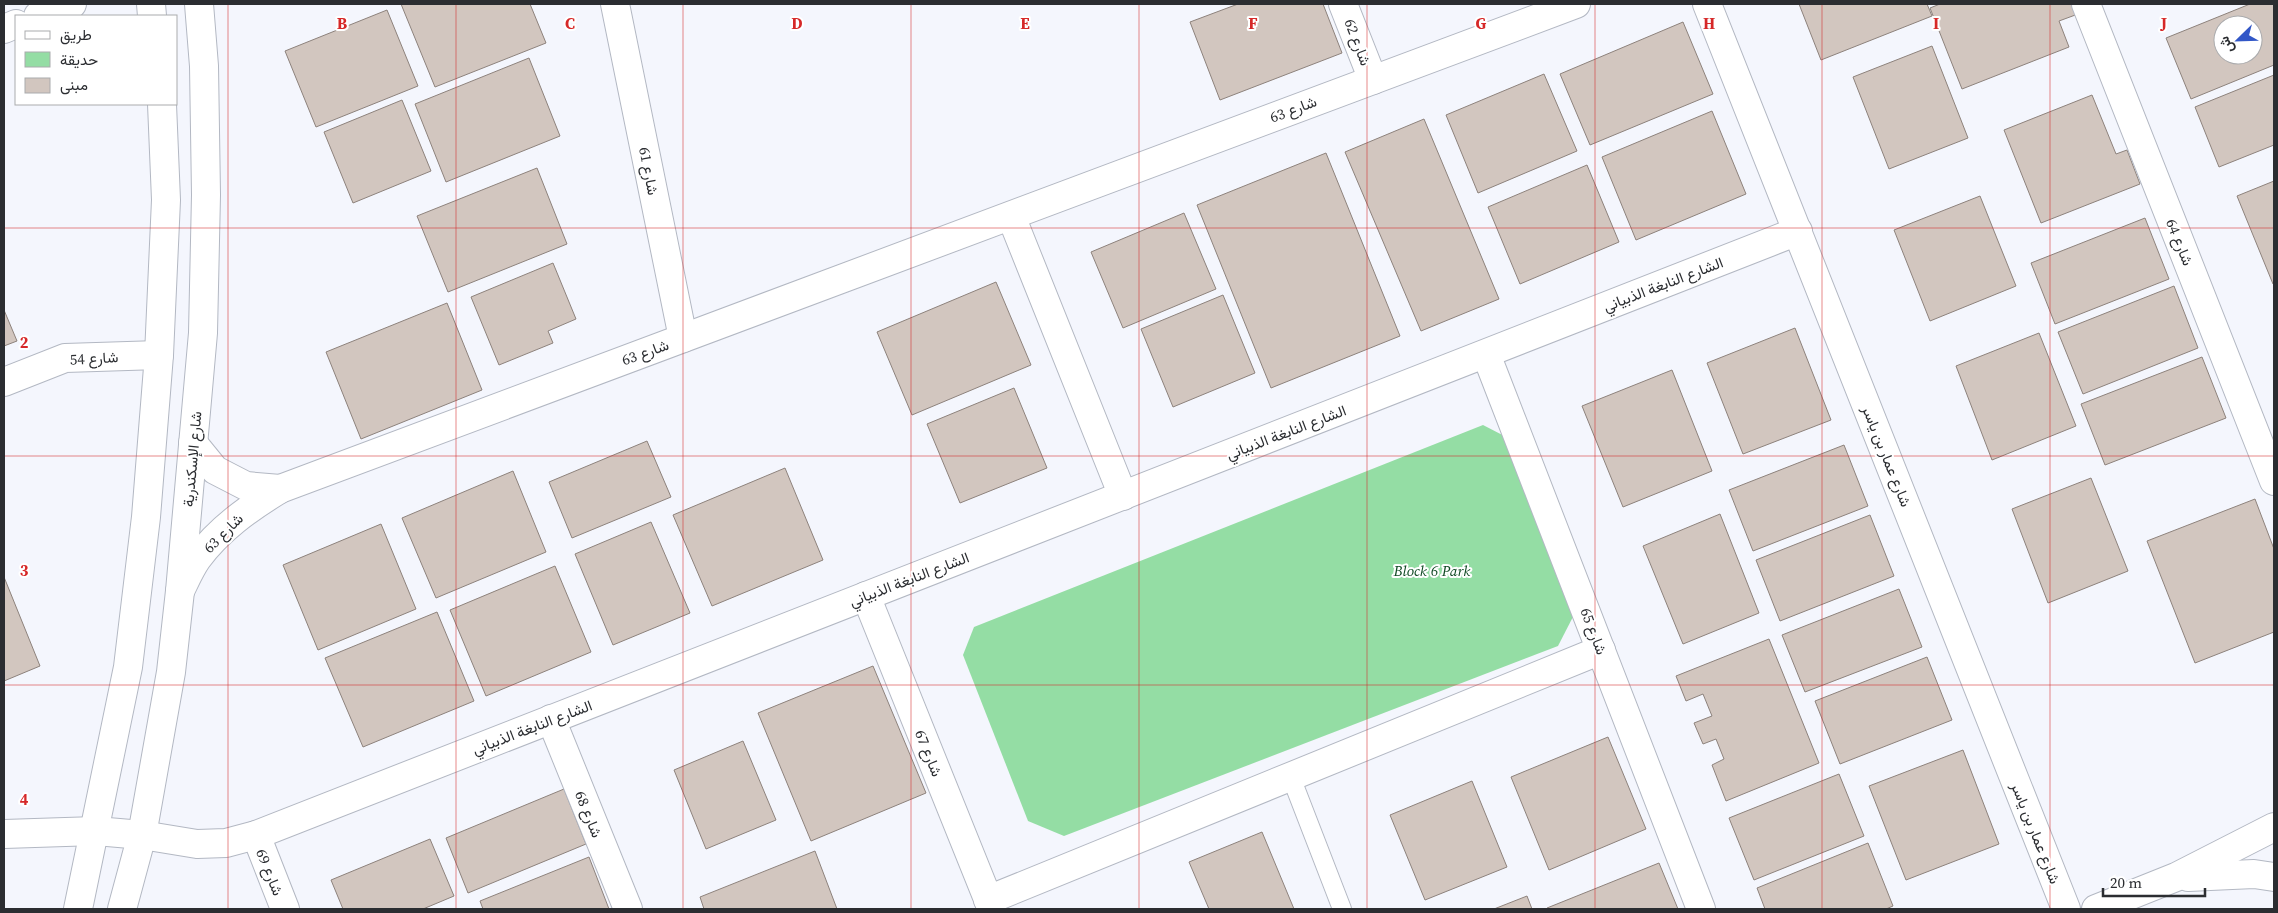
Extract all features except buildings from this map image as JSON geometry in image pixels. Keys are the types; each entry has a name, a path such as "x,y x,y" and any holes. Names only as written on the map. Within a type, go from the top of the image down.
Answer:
{"street":[{"path":"41,15 72,4"},
{"name":"شارع الإسكندرية","path":"122,909 142,835 171,672 203,333 206,195 204,66 198,4"},
{"name":"شارع 61","path":"615,4 683,338"},
{"name":"شارع 62","path":"1344,4 1373,80"},
{"name":"شارع 63","path":"180,591 196,560 220,532 248,508 280,489 1576,4"},
{"name":"شارع عمار بن ياسر","path":"1708,4 2066,909"},
{"name":"شارع 64","path":"2086,4 2274,481"},
{"path":"78,909 96,832 128,667 146,518 159,355 166,200 162,105"},
{"path":"1011,216 1123,496"},
{"name":"الشارع النابغة الذبياني","path":"4,834 96,832 142,835 197,844 226,843 256,835 1798,231"},
{"name":"شارع 65","path":"1486,354 1701,909"},
{"name":"شارع 54","path":"4,382 65,358 159,355"},
{"name":"شارع 63","path":"193,443 215,470 246,486 280,489"},
{"name":"شارع 67","path":"866,596 990,904"},
{"path":"990,904 1291,777 1601,650"},
{"name":"شارع 68","path":"551,719 628,909"},
{"path":"2096,909 2176,877 2274,827"},
{"name":"شارع 69","path":"256,835 285,909"},
{"path":"2176,877 2254,874 2274,877"}],"lane":[{"path":"1291,777 1342,909"}],"green space":[{"name":"Block 6 Park","path":"1483,425 1516,442 1577,609 1558,646 1064,836 1028,821 963,655 974,627"}]}
